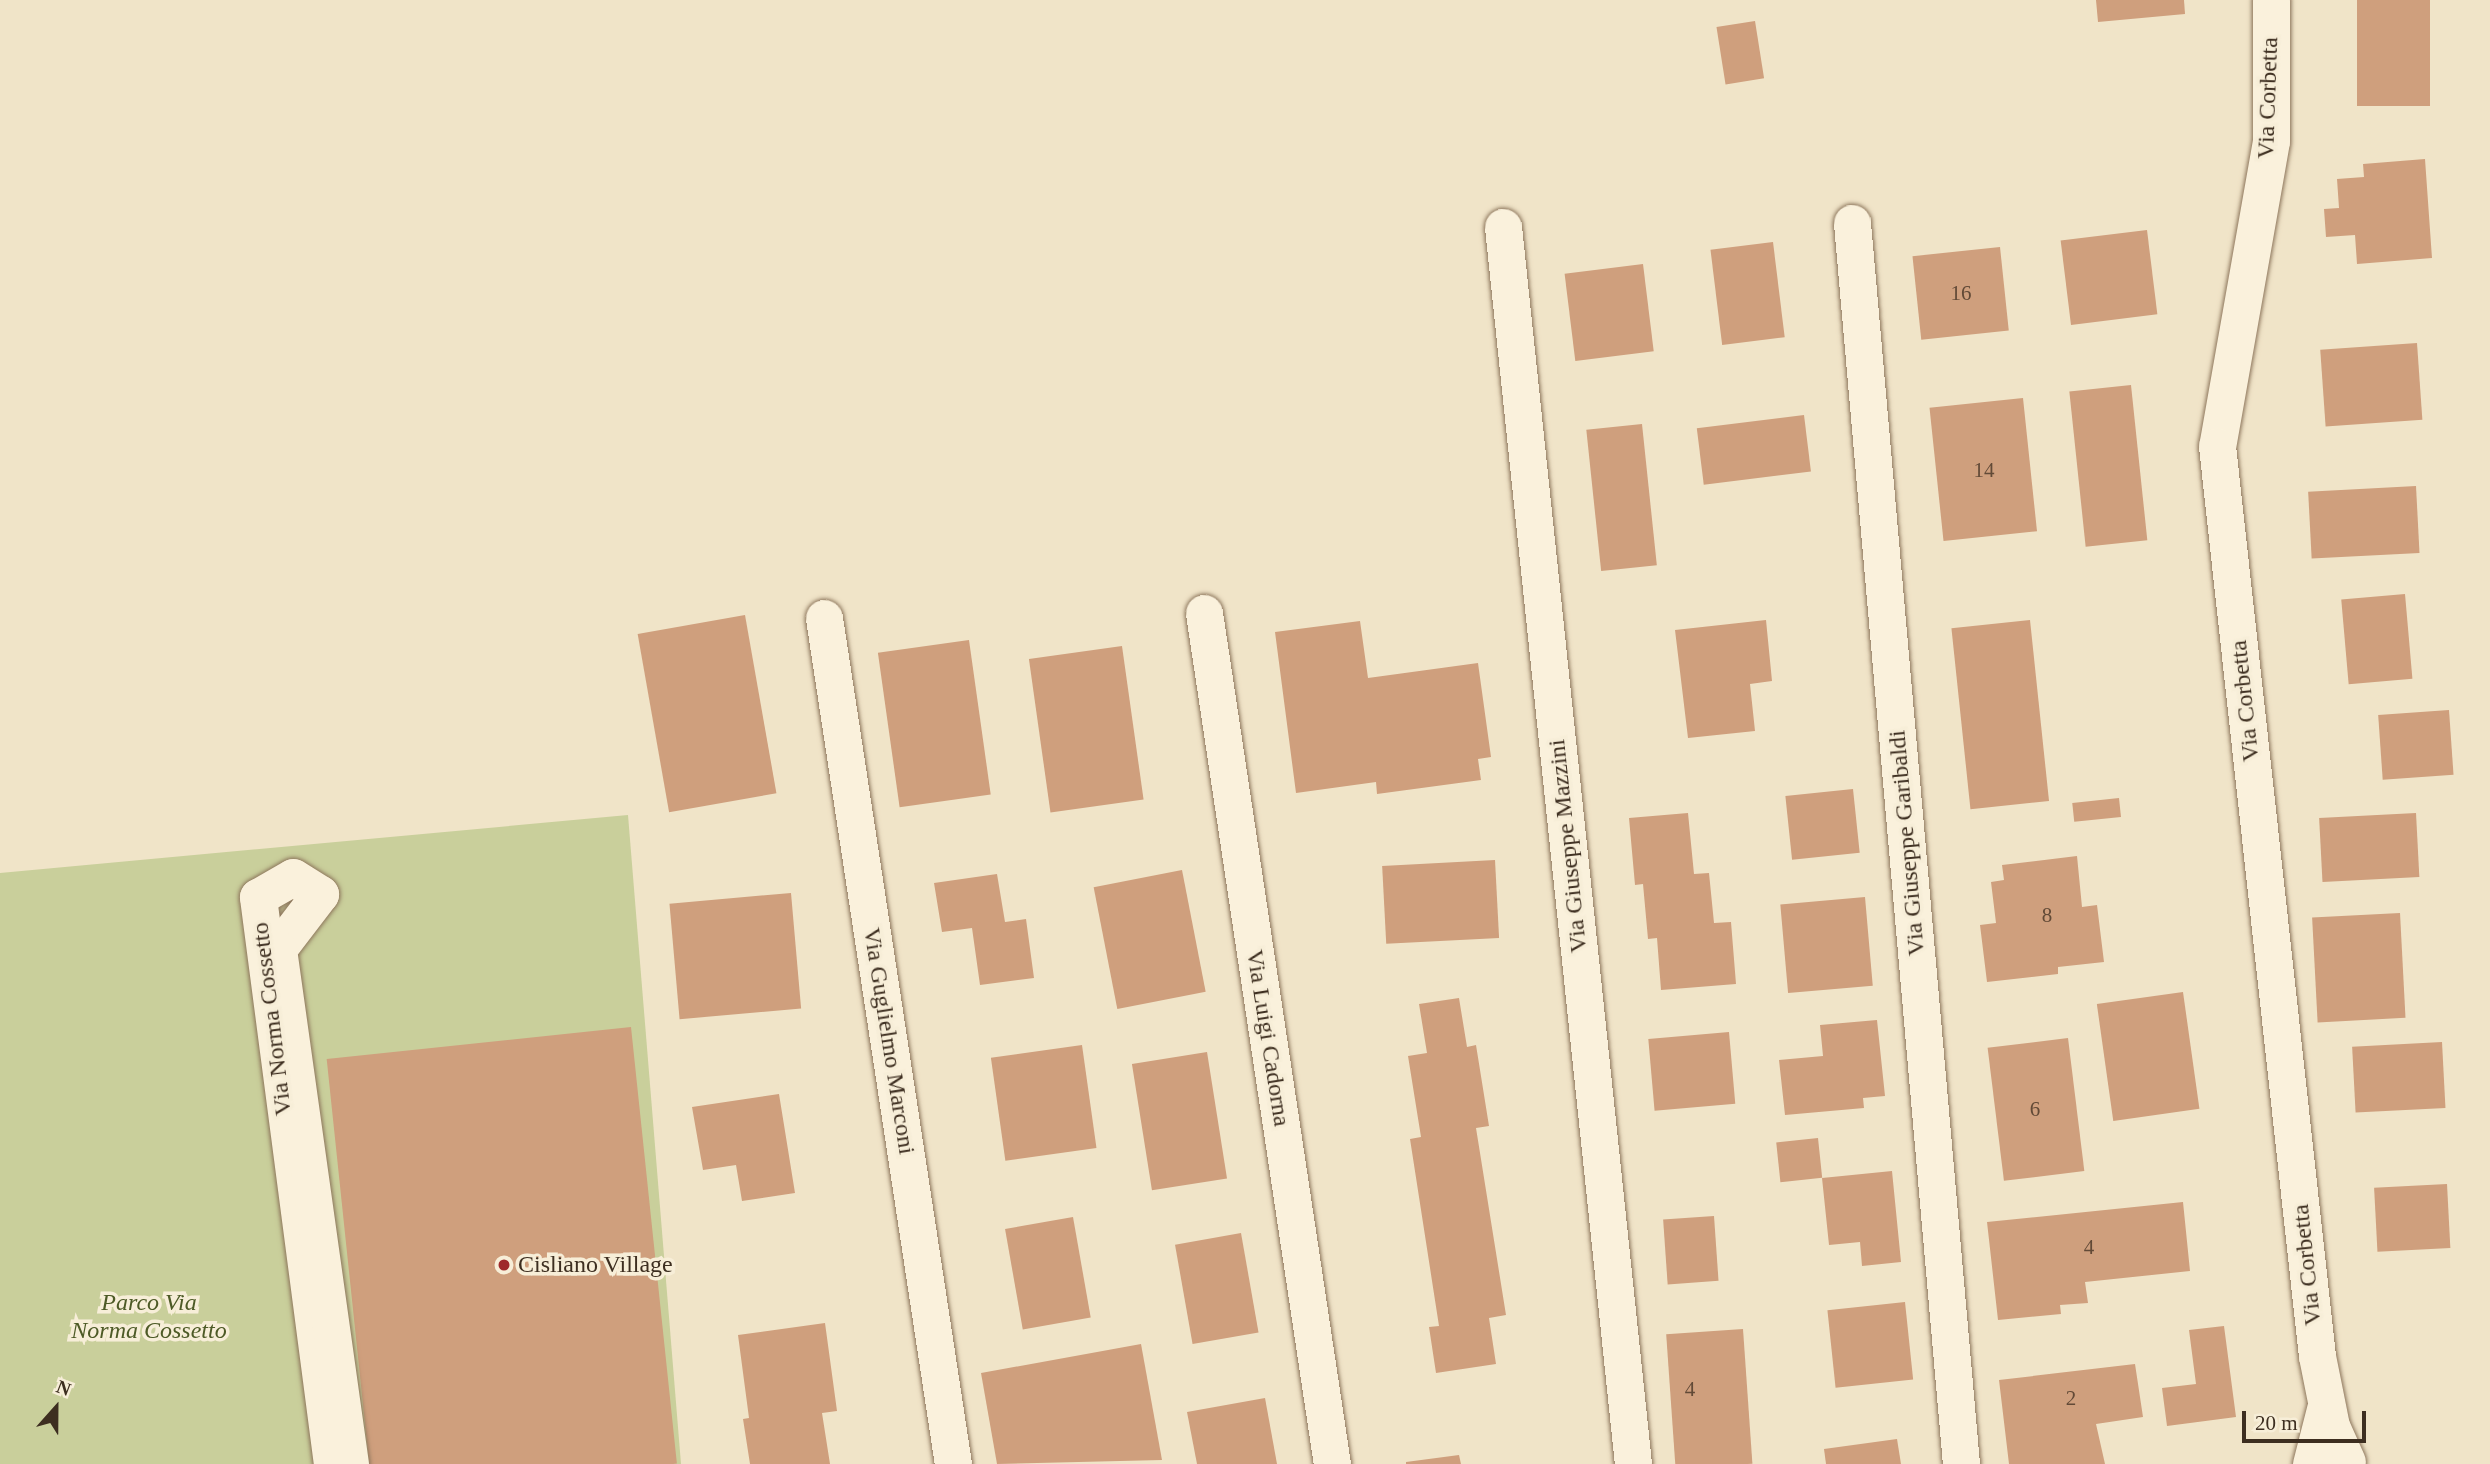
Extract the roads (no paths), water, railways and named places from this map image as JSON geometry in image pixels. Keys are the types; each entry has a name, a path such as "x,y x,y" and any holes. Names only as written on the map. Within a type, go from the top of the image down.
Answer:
{"street":[{"name":"Via Corbetta","path":"2271,0 2271,141 2217,446 2325,1404 2338,1463"},
{"name":"Via Giuseppe Garibaldi","path":"1852,223 1961,1464"},
{"name":"Via Giuseppe Mazzini","path":"1503,227 1633,1464"},
{"name":"Via Luigi Cadorna","path":"1204,613 1332,1464"},
{"name":"Via Guglielmo Marconi","path":"824,618 953,1464"},
{"name":"Via Norma Cossetto","path":"332,1464 258,897 293,877 320,894 278,949 350,1464"},
{"name":"Via Corbetta","path":"2311,1464 2325,1404"}],"place":[{"name":"Cisliano Village","path":"504,1265"}],"park label":[{"name":"Parco Via Norma Cossetto","path":"149,1317"}]}
